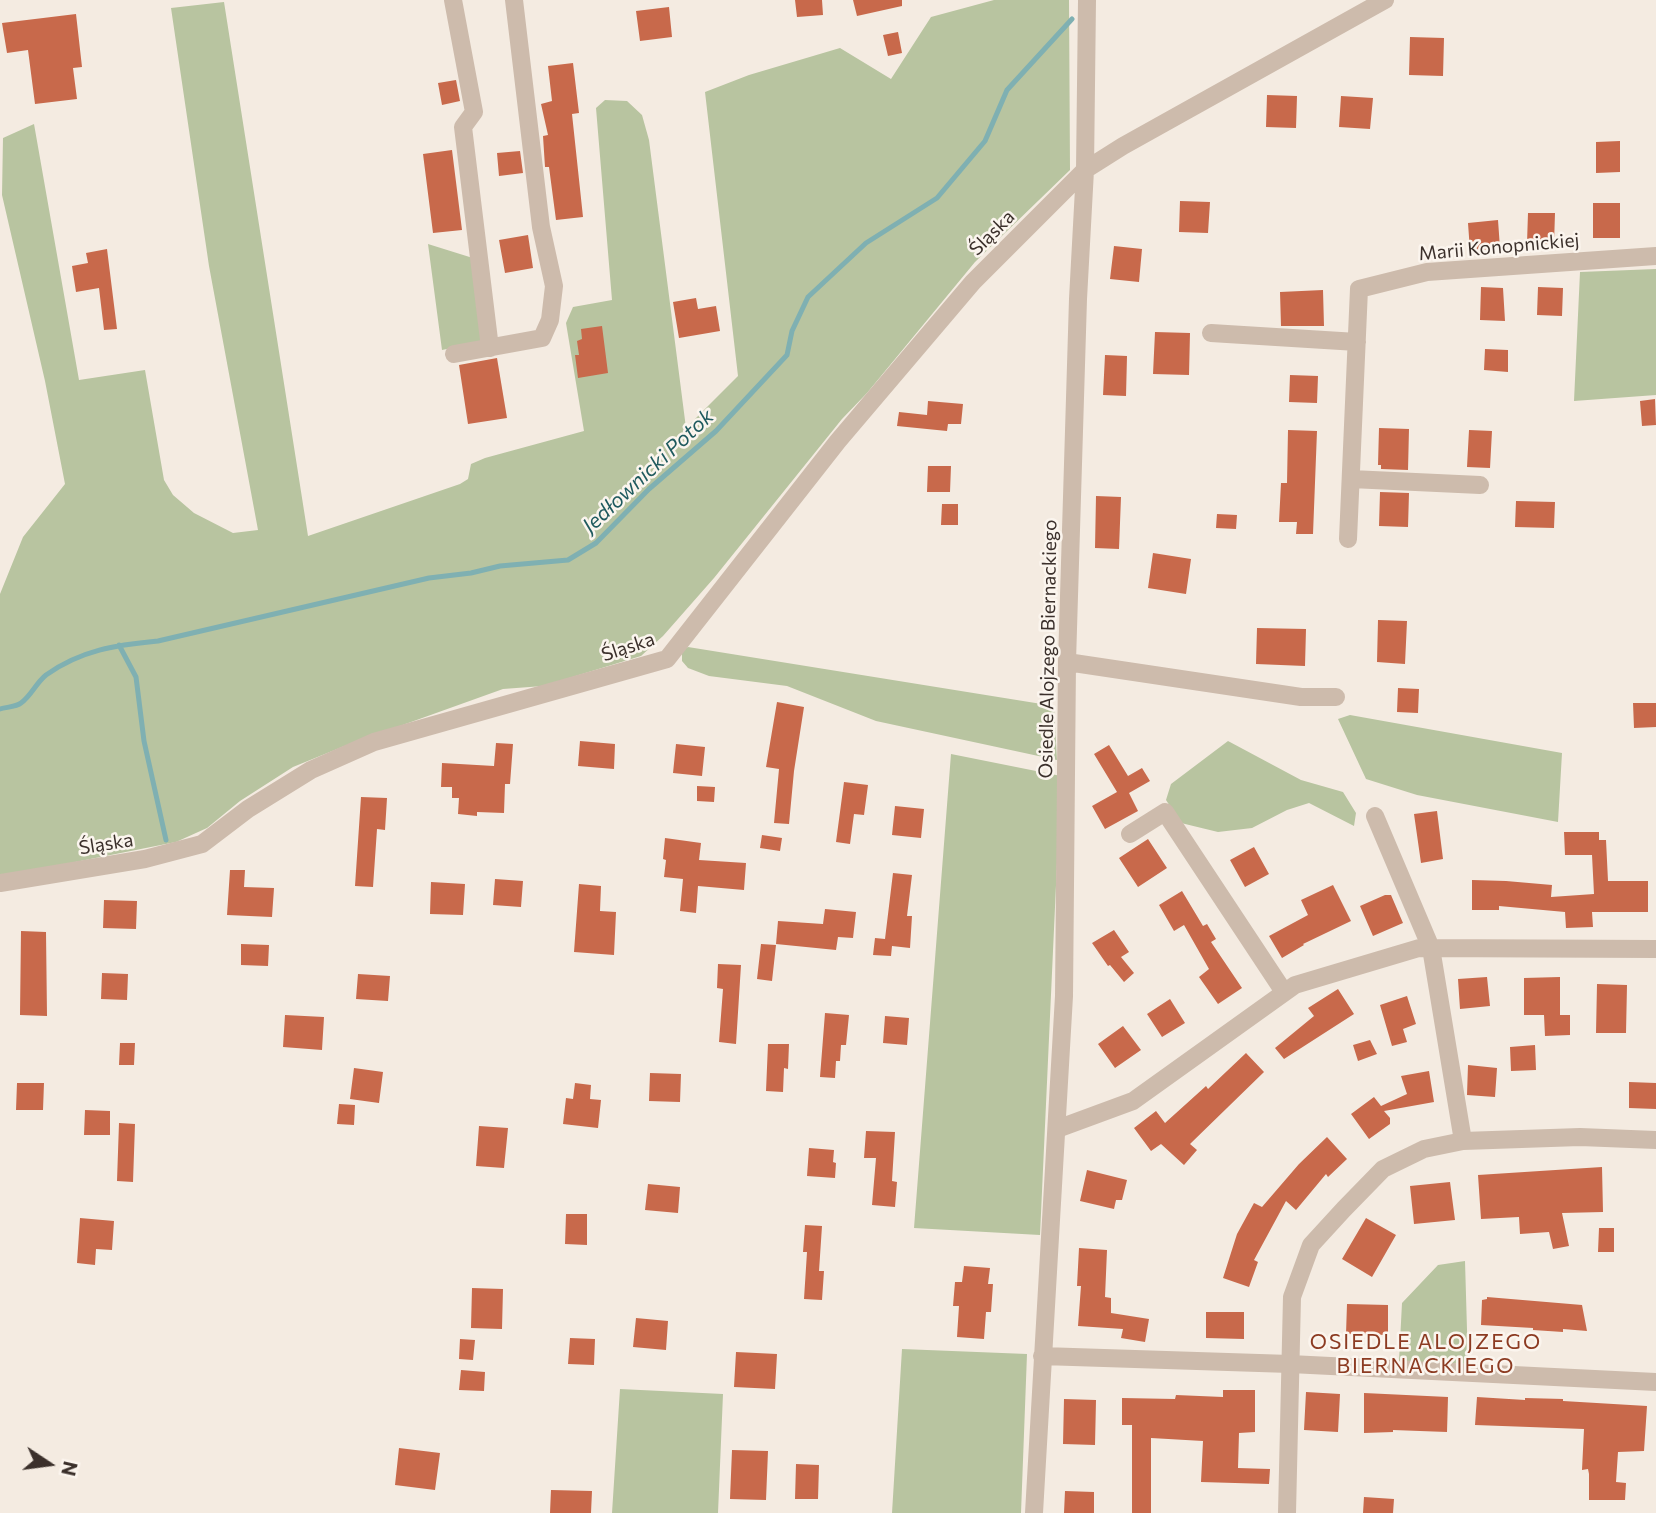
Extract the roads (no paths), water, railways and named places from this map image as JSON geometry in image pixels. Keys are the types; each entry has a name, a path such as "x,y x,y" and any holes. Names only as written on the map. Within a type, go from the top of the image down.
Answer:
{"street":[{"path":"453,0 474,112 463,127 490,348"},
{"path":"454,354 542,338 550,320 554,286 541,227 514,0"},
{"path":"1085,170 1087,0"},
{"name":"Śląska","path":"0,883 145,859 202,844 248,809 312,770 374,742 667,659 838,441 973,282 1085,170 1123,146 1385,0"},
{"name":"Osiedle Alojzego Biernackiego","path":"1034,1513 1064,996 1067,662 1078,299 1085,170"},
{"name":"Marii Konopnickiej","path":"1348,539 1359,289 1427,272 1656,256"},
{"path":"1211,333 1357,342"},
{"path":"1351,480 1480,485"},
{"path":"1067,662 1301,697 1336,697"},
{"path":"1130,834 1165,812 1284,992"},
{"path":"1375,816 1431,948 1463,1141"},
{"path":"1057,1129 1133,1101 1284,992 1295,985 1320,977 1419,948 1656,948"},
{"path":"1287,1513 1292,1297 1311,1245 1383,1169 1424,1149 1463,1141 1580,1137 1656,1140"},
{"path":"1042,1356 1290,1364 1656,1382"}],"waterway":[{"name":"Jedłownicki Potok","path":"0,709 21,703 42,678 59,667 99,650 158,641 429,578 500,566 568,560 596,543 649,489 716,431 787,355 792,331 808,297 866,243 937,198 985,141 1007,90 1072,19"},
{"path":"119,645 136,677 144,741 166,840"}],"district":[{"name":"OSIEDLE ALOJZEGO BIERNACKIEGO","path":"1426,1354"}]}
